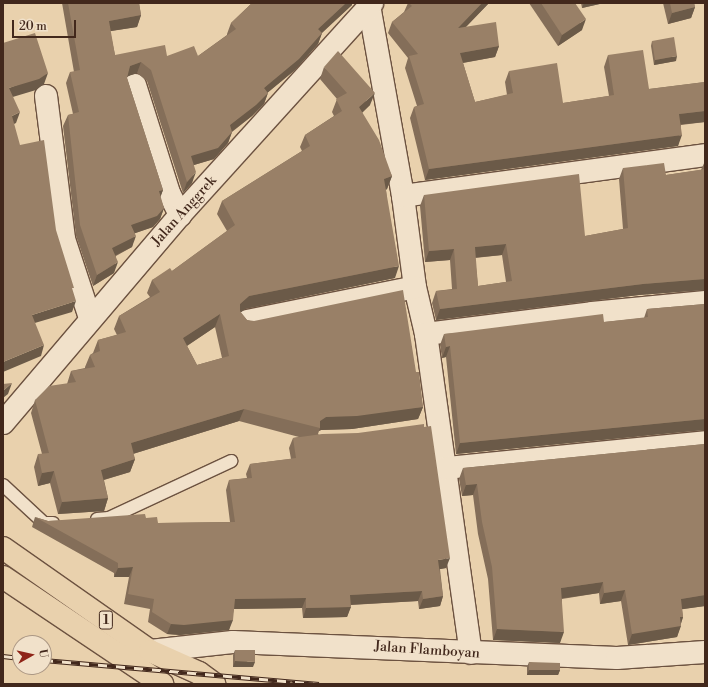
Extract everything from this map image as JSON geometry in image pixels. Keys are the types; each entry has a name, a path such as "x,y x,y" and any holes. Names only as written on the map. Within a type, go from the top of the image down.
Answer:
{"main road":[{"name":"1","path":"3,548 150,651 199,673 214,684"},
{"name":"1","path":"3,577 162,684"}],"street":[{"path":"371,4 403,196 415,287 426,334 432,425 446,468 471,653"},
{"name":"Jalan Anggrek","path":"3,423 90,318 180,215 371,4"},
{"path":"135,85 161,171 180,215"},
{"path":"46,96 64,239 90,318"},
{"path":"403,196 705,155"},
{"path":"247,321 415,287"},
{"path":"426,334 592,313 705,302"},
{"path":"446,468 705,442"},
{"name":"Jalan Flamboyan","path":"150,651 233,642 617,658 705,652"}],"lane":[{"path":"87,520 109,518 231,461"},
{"path":"3,485 44,523 65,522"}],"building":[{"path":"68,3 139,3 141,15 109,21 115,55 165,45 167,56 194,46 198,56 236,29 231,23 252,3 346,3 318,29 322,33 299,59 264,88 268,93 256,105 230,125 232,132 218,148 191,156 196,172 187,182 151,70 141,62 130,66 127,78 163,190 159,191 164,208 157,216 131,225 136,236 112,248 118,262 97,275 80,225 68,115 79,112 70,72 80,70"},
{"path":"409,3 482,3 458,28 496,22 499,46 460,53 475,102 513,93 509,71 557,63 563,103 614,95 608,55 643,50 649,89 705,82 705,111 679,114 682,135 429,169 414,107 424,104 409,56 418,54 392,22 412,6"},
{"path":"541,3 575,3 586,19 562,35"},
{"path":"670,3 694,3 695,7 672,13"},
{"path":"35,33 48,73 39,79 9,88 20,112 12,116 20,145 44,140 56,230 74,288 72,288 76,301 32,315 44,345 3,362 3,43"},
{"path":"674,37 677,56 655,60 652,41"},
{"path":"338,51 375,93 359,107 379,140 392,176 384,179 399,266 249,296 240,304 240,311 247,320 254,321 403,290 416,372 419,372 423,407 357,416 326,417 320,421 320,428 244,409 131,443 135,459 101,470 108,498 62,502 54,471 42,473 38,454 49,453 35,400 49,386 76,382 71,371 95,367 90,355 100,351 98,340 126,332 119,316 160,292 152,280 170,268 172,271 235,225 222,201 310,146 305,135 342,111 336,99 347,93 324,67","holes":["220,314 229,356 197,365 183,338"]},
{"path":"664,163 666,175 705,169 705,279 643,284 440,309 436,291 457,289 454,249 429,251 424,195 579,174 585,236 628,228 623,168","holes":["506,244 512,281 478,286 475,247"]},
{"path":"705,304 705,419 460,443 450,346 446,347 444,334 603,314 604,322 648,317 647,309"},
{"path":"12,383 3,391 3,384"},
{"path":"424,424 424,427 431,426 450,558 438,560 443,596 423,599 422,591 350,595 351,607 306,608 306,598 235,599 233,620 184,625 171,624 152,612 154,599 128,594 133,567 118,568 118,563 35,517 48,521 145,514 146,518 157,517 158,523 235,522 229,480 252,478 250,464 296,458 293,438 322,434 358,433"},
{"path":"705,444 705,595 681,599 683,617 680,617 681,626 632,634 625,590 604,593 603,582 561,588 564,632 497,629 492,567 482,522 477,484 466,485 463,468"},
{"path":"235,650 255,650 255,662 235,661"},
{"path":"529,662 560,663 560,670 529,670"}],"railway":[{"path":"3,656 12,657"},
{"path":"52,661 319,684"}]}
